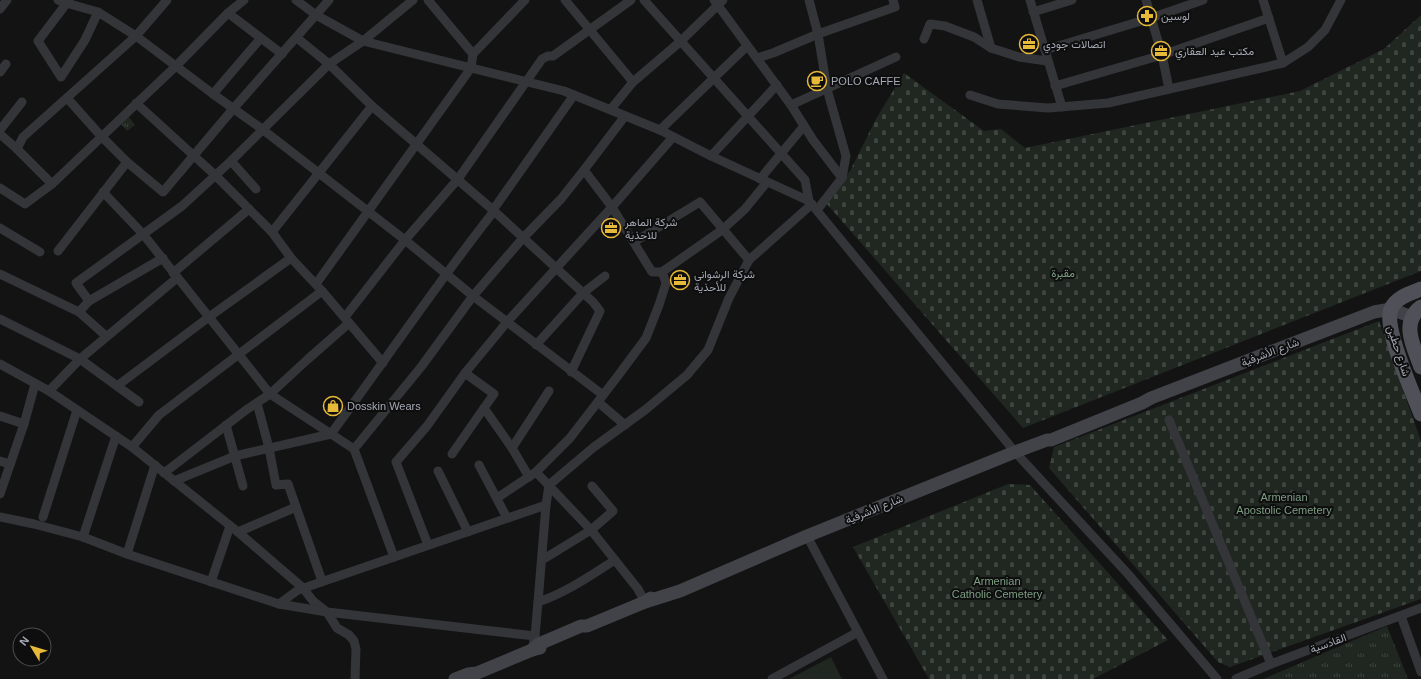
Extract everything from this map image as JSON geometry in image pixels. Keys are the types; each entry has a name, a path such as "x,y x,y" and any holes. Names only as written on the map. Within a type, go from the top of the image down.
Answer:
{"main road":[{"path":"1390,310 1402,297 1421,289"},
{"name":"شارع حطين","path":"1390,310 1390,329 1421,414"},
{"name":"شارع حطين","path":"1416,312 1409,327 1410,335 1421,367"}],"street":[{"path":"0,9 7,0"},
{"path":"17,149 23,137 136,36 168,0"},
{"path":"0,188 25,204 52,184 244,0"},
{"path":"296,0 316,15 363,41 564,91 611,109 660,130 813,205"},
{"path":"67,98 127,162 163,192 193,155 329,0"},
{"path":"89,301 76,283 182,206 231,161 329,64 363,41 413,0"},
{"path":"428,0 473,54"},
{"path":"132,446 159,415 239,355 319,288 368,212 471,68 473,54 525,0"},
{"path":"565,0 632,82"},
{"path":"164,473 226,425 270,394 347,320 405,240 458,179 542,59 548,56 553,56 630,0"},
{"path":"644,0 805,180 813,205 1015,452 1128,574 1217,679"},
{"path":"532,650 535,636 549,485 594,447 645,410 687,375 708,350 729,298 749,260 842,178 846,156 827,89 818,34 809,0"},
{"path":"757,58 773,53 818,34 895,7 892,0"},
{"path":"976,0 992,48"},
{"path":"1030,0 1062,107"},
{"path":"1033,12 1072,0"},
{"path":"1146,0 1162,55 1169,89"},
{"path":"1045,50 1151,18 1203,0"},
{"path":"1263,0 1283,64"},
{"path":"970,95 998,104 1048,108 1108,103 1283,64 1308,47 1325,30 1341,0"},
{"path":"98,12 85,40 61,78 38,41 64,1 98,12 136,36 262,129 405,240 473,296 572,372 601,398 625,425"},
{"path":"611,109 632,82 681,42 719,2 747,46 757,58 813,140 842,178"},
{"path":"228,14 282,54"},
{"path":"1055,86 1162,55 1269,18"},
{"path":"924,39 930,24 945,26 974,36 992,48 1019,57 1047,61"},
{"path":"213,94 260,38"},
{"path":"297,38 329,64 372,106 493,210 593,302 600,312 572,372"},
{"path":"660,130 713,77 747,46"},
{"path":"790,105 827,89 877,64 896,57"},
{"path":"0,72 6,64"},
{"path":"711,156 776,86"},
{"path":"174,481 235,456 331,434 446,273 491,215 574,95"},
{"path":"0,130 22,102"},
{"path":"136,103 215,175 272,232 292,258 383,363"},
{"path":"272,232 372,106"},
{"path":"354,449 421,367 473,296 523,238 561,199 625,116"},
{"path":"584,170 612,207 652,272 662,272 722,230 745,209 781,153 804,126"},
{"path":"0,134 52,184"},
{"path":"428,545 396,462 427,426 465,373 507,322 612,207 673,137"},
{"path":"231,161 256,189"},
{"path":"58,251 127,162"},
{"path":"103,192 143,234 163,258 270,394 354,449 394,557"},
{"path":"634,242 700,202 722,230 749,260"},
{"path":"49,391 80,359 249,209"},
{"path":"0,228 40,252"},
{"path":"79,312 89,301 163,258"},
{"path":"117,386 209,316 292,258"},
{"path":"497,498 533,474 570,438 646,338 659,306 666,283 662,272"},
{"path":"0,274 79,312 106,336"},
{"path":"536,345 583,293 605,276"},
{"name":"شارع الأشرفية","path":"455,679 468,674 474,676 532,650 539,644 580,626 587,626 645,602 680,591 702,580 808,536 1047,440 1050,436 1139,399 1151,398 1374,312 1390,310 1416,312"},
{"path":"0,319 80,359 139,402"},
{"path":"0,364 49,391 132,446 234,529 303,588 313,601 327,612 337,628 349,635 356,644 355,679"},
{"path":"452,454 494,394 465,373"},
{"path":"0,494 24,424 35,384"},
{"path":"512,448 549,391"},
{"path":"256,403 269,448 276,485 288,484 322,581"},
{"path":"484,408 512,448 533,474 549,485 591,530 616,560 638,589 645,602"},
{"path":"43,517 77,410"},
{"path":"0,416 24,424"},
{"path":"1169,420 1271,664"},
{"path":"226,425 243,486"},
{"path":"83,537 116,436"},
{"path":"0,461 10,464"},
{"path":"479,465 507,518"},
{"path":"126,554 155,466"},
{"path":"438,471 468,532"},
{"path":"542,560 591,530 613,511 592,486"},
{"path":"279,604 303,588 546,505"},
{"path":"211,582 234,529 296,506"},
{"path":"0,517 83,537 126,554 279,604 327,612 535,636"},
{"path":"808,536 883,679"},
{"path":"538,602 548,599 575,585 616,560"},
{"name":"القادسية","path":"1241,678 1271,664 1421,608"},
{"path":"1402,616 1421,672"},
{"path":"772,679 858,632"}],"green space":[{"name":"مقبرة","path":"1421,15 1421,271 1023,428 826,203 850,171 877,117 904,73 984,131 1001,129 1025,148 1300,91 1384,49"},
{"path":"129,117 135,125 127,131 121,124"},
{"name":"Armenian Apostolic Cemetery","path":"1379,321 1421,441 1421,599 1230,667 1218,662 1049,468 1054,447"},
{"name":"Armenian Catholic Cemetery","path":"1008,484 1030,485 1168,640 1093,679 929,679 853,547"},
{"path":"1387,626 1408,679 1263,679"},
{"path":"831,657 842,679 789,679"}],"place":[{"name":"لوسين","path":"1147,16"},
{"name":"اتصالات جودي","path":"1029,44"},
{"name":"مكتب عيد العقاري","path":"1161,51"},
{"name":"POLO CAFFE","path":"817,81"},
{"name":"شركة الماهر للاحذية","path":"611,228"},
{"name":"شركة الرشواني للأحذية","path":"680,280"},
{"name":"Dosskin Wears","path":"333,406"}]}
